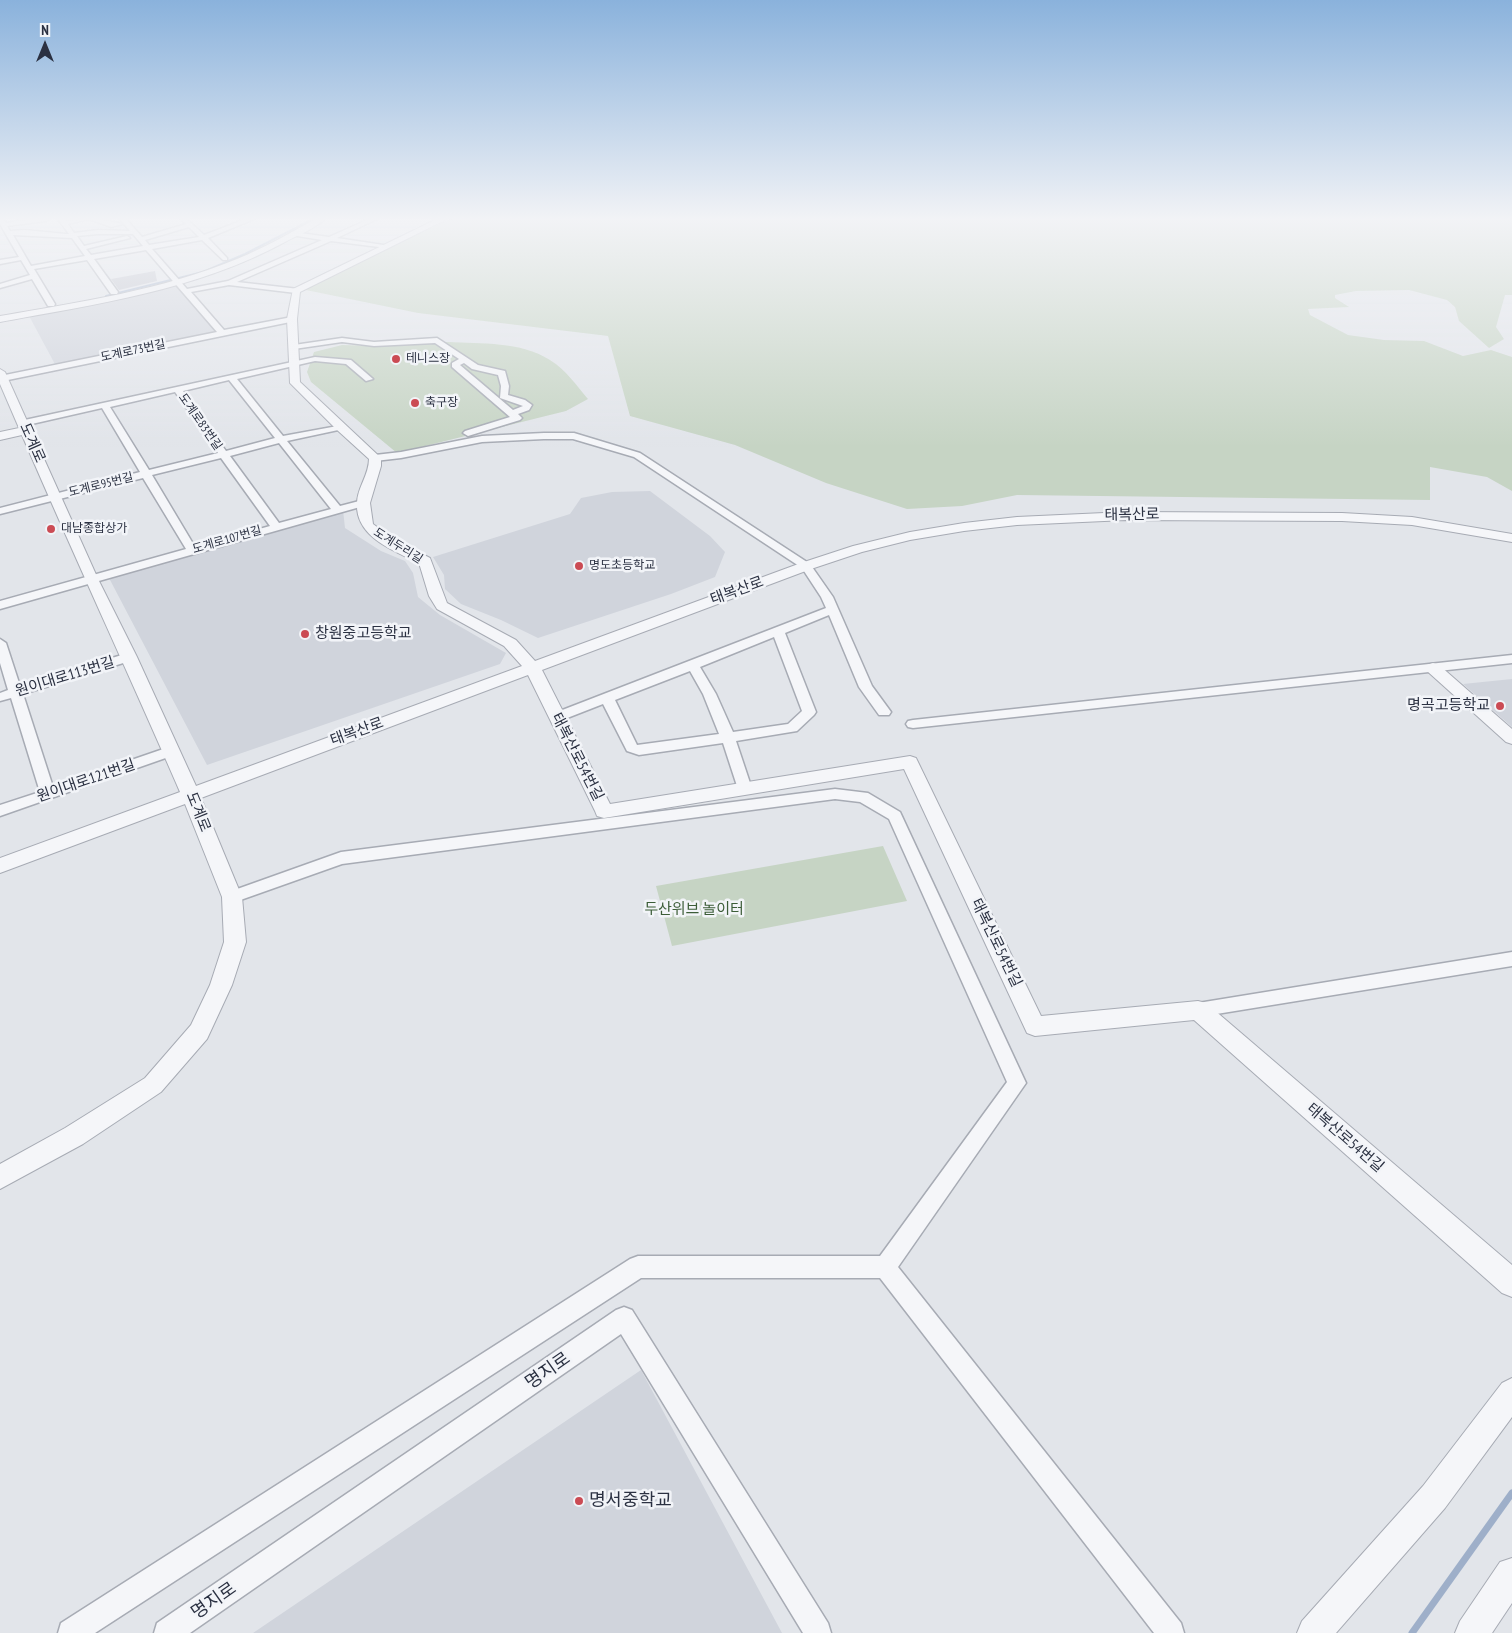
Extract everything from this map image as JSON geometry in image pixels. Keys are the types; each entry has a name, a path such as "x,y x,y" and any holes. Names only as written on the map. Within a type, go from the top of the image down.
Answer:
{"street":[{"path":"46,295 51,304"},
{"path":"0,313 102,298 108,295"},
{"path":"0,319 113,295"},
{"path":"190,295 222,333"},
{"path":"295,295 292,319 295,382 340,427 375,458 402,455 482,439 574,436 637,455 806,566 827,597 866,687 884,712"},
{"name":"도계로73번길","path":"1,375 292,319"},
{"path":"294,347 342,340 374,344 437,340 475,367 502,373 505,386 503,396 521,400 528,405 526,408 511,414"},
{"path":"316,343 326,359"},
{"name":"도계로83번길","path":"25,427 106,405 315,359 348,362 369,379"},
{"path":"375,458 518,418 455,365 465,360"},
{"name":"도계로","path":"0,1177 74,1136 153,1086 198,1032 221,985 236,942 232,896 190,794 129,657 91,579 1,375"},
{"path":"231,377 337,510"},
{"name":"도계로83번길","path":"177,389 223,454"},
{"path":"106,405 146,474"},
{"path":"0,436 25,427"},
{"name":"도계로95번길","path":"0,511 223,454 340,427"},
{"path":"223,454 275,526"},
{"name":"도계두리길","path":"375,458 375,466 364,503 366,525 398,549 426,561 435,597 442,606 510,643 532,667"},
{"name":"도계로95번길","path":"146,474 192,551"},
{"name":"도계로107번길","path":"0,605 275,526 364,503"},
{"name":"태복산로","path":"0,866 806,566 879,543 937,531 1008,522 1137,514 1377,518 1458,527 1512,538"},
{"path":"558,717 832,609"},
{"path":"607,698 632,748 639,750 792,728 809,712 778,631"},
{"path":"0,643 48,794"},
{"name":"원이대로113번길","path":"0,697 129,657"},
{"path":"914,724 1512,659"},
{"path":"693,665 700,675 728,737 745,789"},
{"name":"태복산로54번길","path":"532,667 604,812 910,762 1036,1026 1198,1010 1512,1283"},
{"path":"1434,668 1512,738"},
{"name":"원이대로121번길","path":"0,811 172,751"},
{"path":"232,896 341,858 835,794 862,797 895,816 1017,1083 885,1267"},
{"path":"1198,1010 1512,959"},
{"path":"71,1633 638,1267 885,1267"},
{"path":"885,1267 1171,1633"},
{"name":"명지로","path":"167,1633 624,1318 818,1633"},
{"path":"1314,1633 1434,1497 1512,1393"},
{"path":"1472,1633 1512,1574"}],"shaded area":[{"path":"116,295 189,295 222,333 57,368 28,314"},
{"name":"명도초등학교","path":"650,491 710,536 725,552 715,577 671,594 538,638 501,620 461,604 445,589 444,575 433,557 570,514 581,498 612,492"},
{"name":"창원중고등학교","path":"343,510 345,528 381,551 405,561 413,573 418,597 440,615 506,653 500,664 207,765 109,578"},
{"name":"명곡고등학교","path":"1512,679 1512,727 1463,684"},
{"name":"명서중학교","path":"641,1370 782,1633 253,1633"}],"green space":[{"path":"331,295 1335,295 1335,298 1349,307 1308,309 1310,315 1348,335 1384,340 1424,341 1463,356 1491,350 1512,357 1512,491 1487,477 1430,467 1430,500 1017,495 962,506 907,509 826,483 735,445 630,416 608,336 418,313"},
{"path":"1429,295 1505,295 1496,327 1504,339 1489,348 1459,321 1455,307 1447,300"},
{"path":"448,342 514,346 526,349 550,360 561,368 588,399 566,411 397,453 311,382 307,372 314,352 342,345 382,346"},
{"name":"두산위브 놀이터","path":"883,846 907,901 672,946 656,886"}],"waterway":[{"path":"1412,1633 1512,1493"}],"place":[{"name":"테니스장","path":"396,359"},
{"name":"축구장","path":"415,403"},
{"name":"대남종합상가","path":"51,529"},
{"name":"명도초등학교","path":"579,566"},
{"name":"창원중고등학교","path":"305,634"},
{"name":"명곡고등학교","path":"1500,706"},
{"name":"명서중학교","path":"579,1501"}]}
